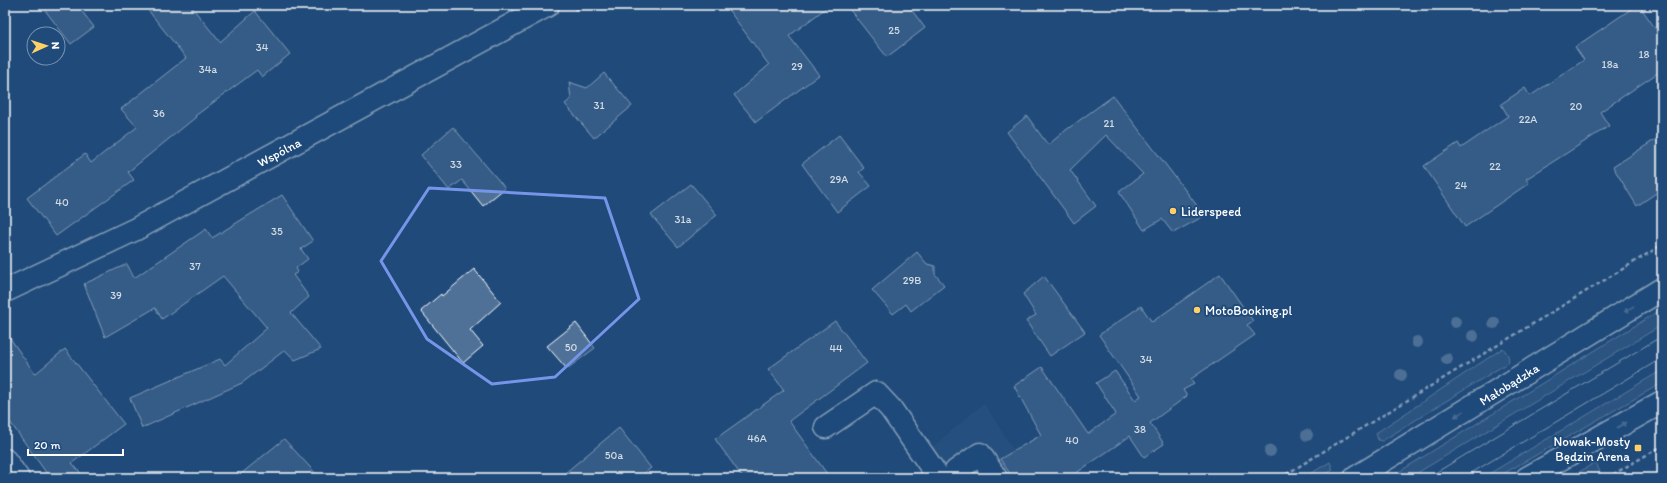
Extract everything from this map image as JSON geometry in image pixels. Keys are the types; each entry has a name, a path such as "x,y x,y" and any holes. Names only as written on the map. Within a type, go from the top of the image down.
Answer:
{"street":[{"name":"Wspólna","path":"5,291 136,228 548,5"},
{"name":"Małobądzka","path":"1355,478 1662,289"},
{"path":"826,427 876,393 891,410 939,478"},
{"path":"1527,478 1662,402"},
{"path":"961,478 956,471 980,454 996,478"},
{"path":"5,460 18,478"}],"path":[{"path":"1280,478 1662,245"},
{"path":"1607,478 1662,446"}],"highlighted area":[{"path":"429,188 605,198 639,299 555,377 492,384 427,339 381,261"}],"shaded area":[{"path":"1662,309 1662,325 1409,478 1389,478"},
{"path":"1503,348 1508,355 1509,362 1382,441 1378,440 1376,433"},
{"path":"1662,370 1662,383 1496,478 1482,478"},
{"path":"984,403 1031,478 948,478 929,450"},
{"path":"1330,462 1333,470 1319,478 1303,478"},
{"path":"1596,462 1601,475 1596,478 1569,478"}],"building":[{"path":"41,5 77,5 94,27 71,44 66,38 66,26 57,26"},
{"path":"144,5 190,5 220,42 255,11 290,54 262,77 257,70 195,116 196,117 128,172 134,180 56,236 27,198 85,154 91,163 137,127 121,109 186,58"},
{"path":"725,5 830,5 789,36 819,75 756,122 734,95 769,65"},
{"path":"846,5 908,5 925,28 887,57"},
{"path":"1639,5 1662,38 1662,70 1600,112 1609,126 1526,179 1529,183 1465,227 1424,166 1458,143 1461,148 1508,116 1501,104 1525,88 1530,96 1584,60 1575,47"},
{"path":"604,73 632,106 594,138 565,104 571,99 569,82 587,88"},
{"path":"1113,96 1204,216 1173,233 1162,219 1144,230 1119,192 1143,174 1106,135 1070,170 1096,206 1074,223 1007,132 1027,116 1048,145"},
{"path":"453,127 505,188 483,206 462,180 449,190 421,155"},
{"path":"839,135 864,168 859,172 871,186 837,212 802,164"},
{"path":"1662,135 1662,189 1637,206 1613,167"},
{"path":"691,184 717,215 678,247 651,215"},
{"path":"282,195 313,241 301,249 308,259 296,268 298,272 293,275 309,297 291,313 321,349 295,360 285,350 242,383 142,428 130,398 220,359 225,365 267,328 223,276 162,319 155,308 105,337 84,284 127,264 134,278 206,229 212,238"},
{"path":"917,252 927,264 935,266 935,274 944,285 911,311 906,304 893,314 872,290"},
{"path":"474,269 501,302 470,330 483,346 463,363 421,311 441,294 442,296"},
{"path":"1220,274 1253,321 1247,325 1255,335 1191,379 1194,384 1183,390 1187,396 1150,423 1164,444 1144,457 1130,436 1069,478 1013,478 1000,459 1041,435 1014,386 1042,367 1088,434 1116,414 1096,383 1115,371 1135,400 1141,396 1099,335 1141,306 1152,322"},
{"path":"1044,276 1085,332 1050,356 1026,321 1036,315 1023,294"},
{"path":"835,321 867,363 789,421 830,478 743,478 715,439 784,390 768,369"},
{"path":"576,323 595,348 567,369 547,346"},
{"path":"5,331 35,374 65,349 124,424 72,463 85,478 50,478 5,415"},
{"path":"619,428 651,468 638,478 559,478"},
{"path":"284,439 320,478 236,478"}],"tram line":[{"path":"1427,478 1662,336"},
{"path":"1463,478 1662,358"}],"place":[{"name":"Liderspeed","path":"1173,211"},
{"name":"MotoBooking.pl","path":"1197,310"},
{"name":"Nowak-Mosty Będzin Arena","path":"1638,448"}]}
